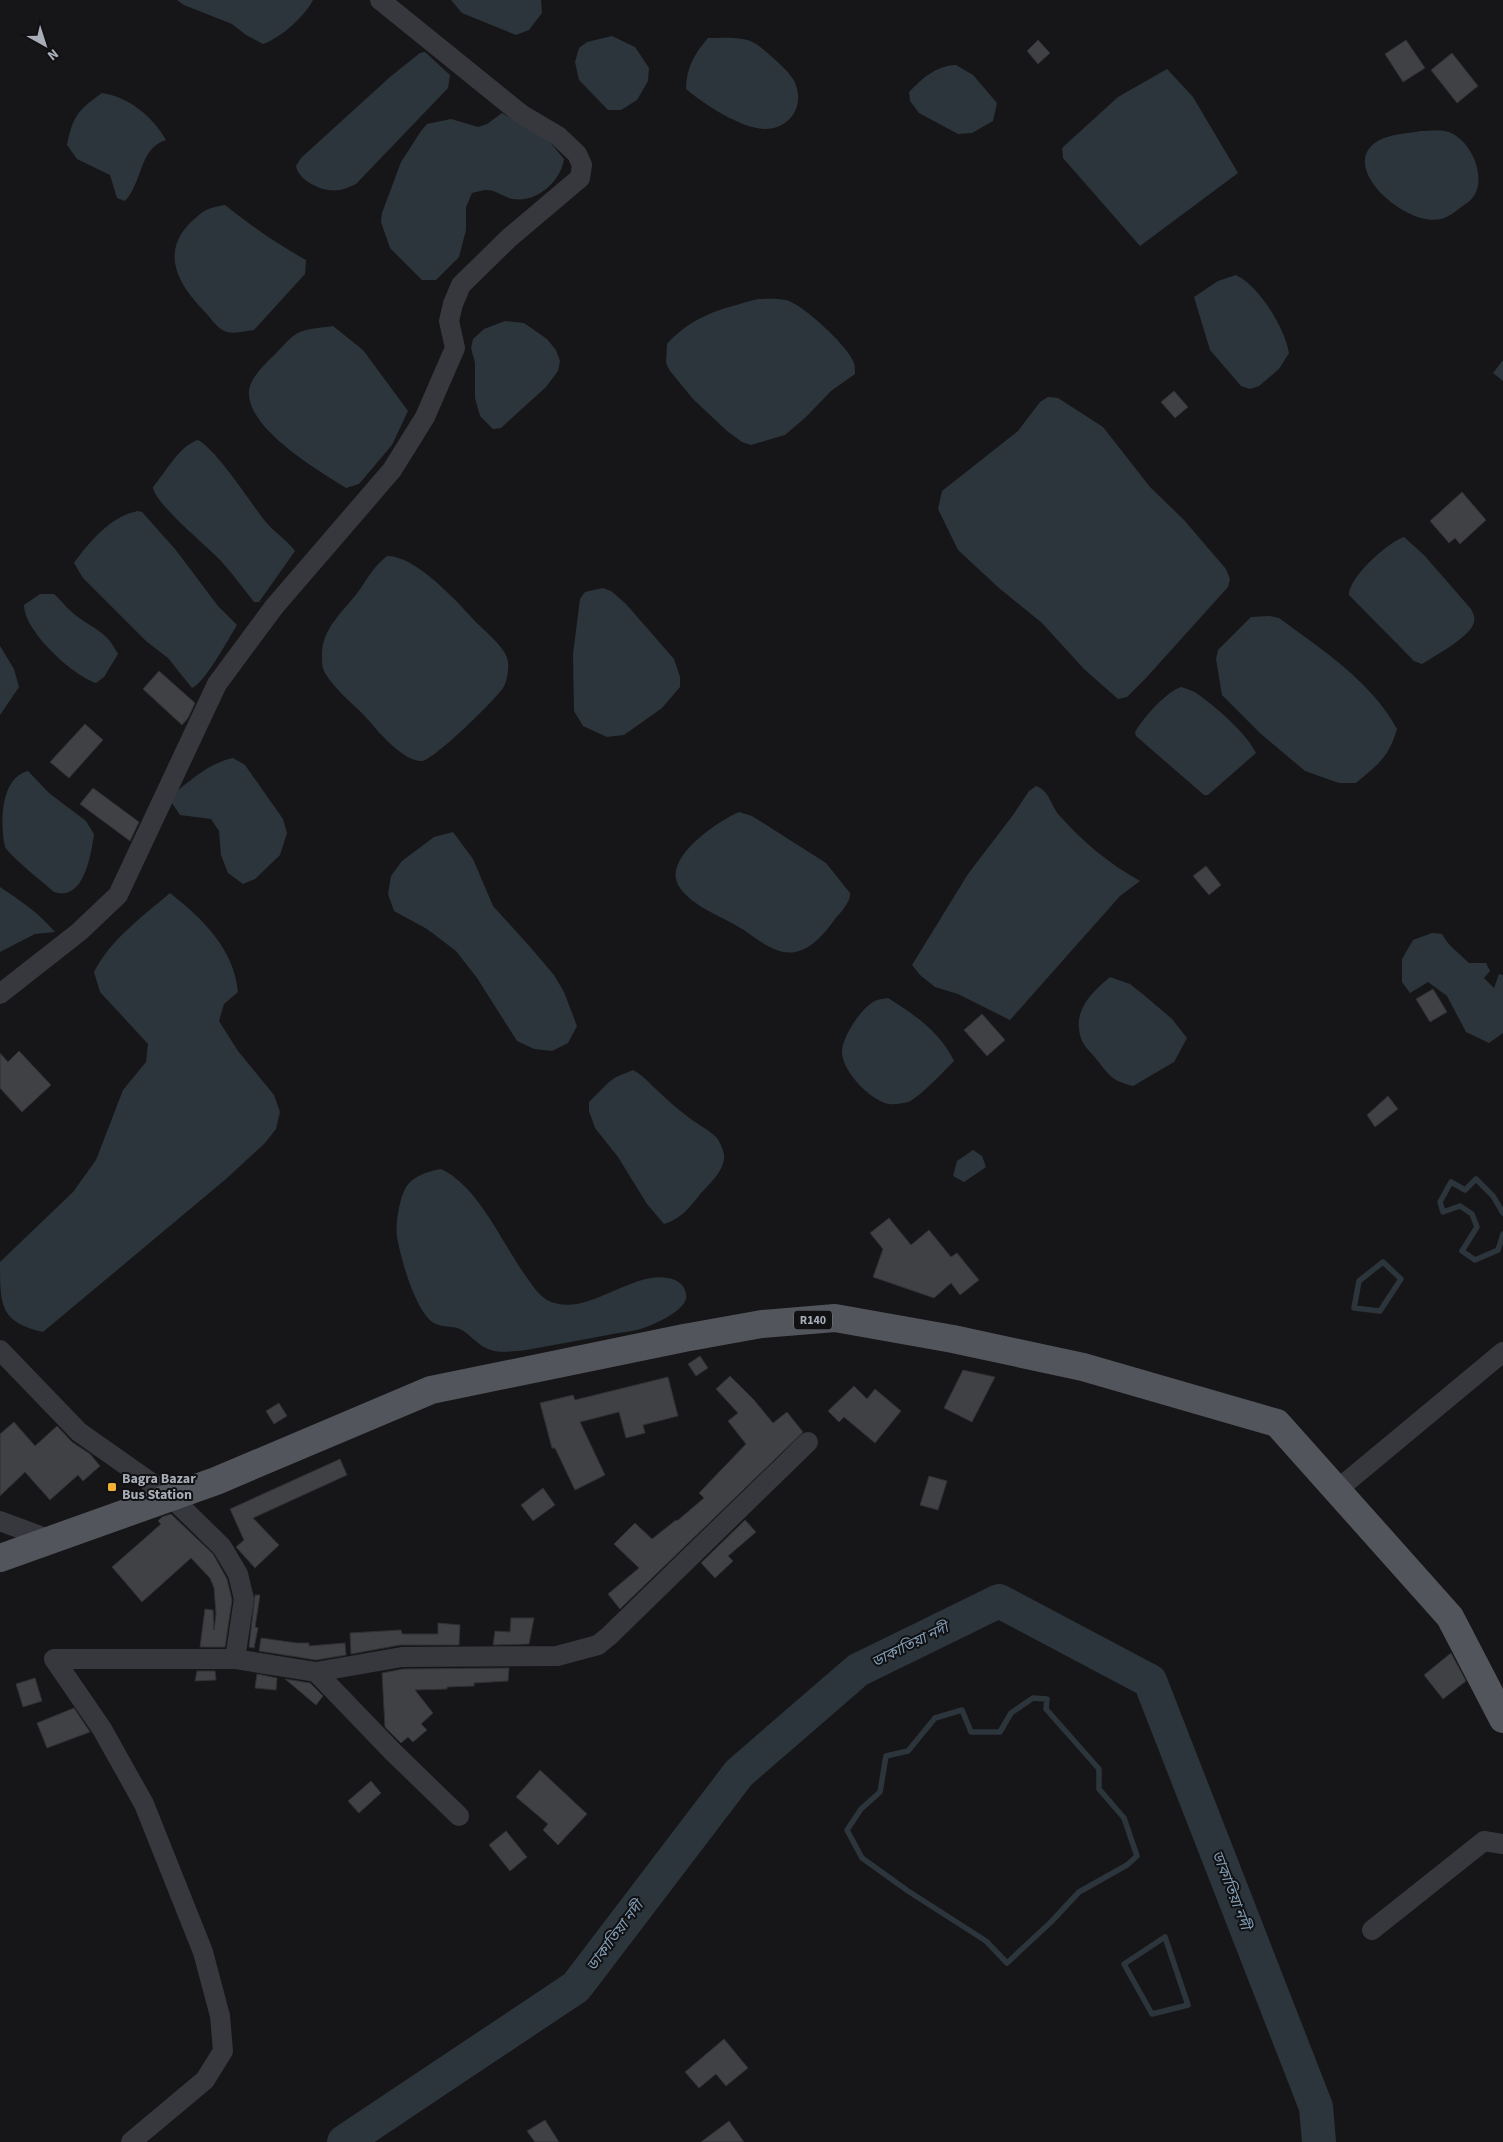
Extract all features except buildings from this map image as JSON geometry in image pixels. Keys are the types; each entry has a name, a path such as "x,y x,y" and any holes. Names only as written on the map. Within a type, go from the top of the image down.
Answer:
{"main road":[{"name":"R140","path":"0,1558 216,1481 432,1390 684,1338 762,1324 835,1318 954,1339 1083,1367 1277,1423 1450,1617 1503,1718"}],"street":[{"path":"0,994 79,932 118,895 217,684 274,607 392,470 424,417 455,348 449,321 453,304 461,286 509,238 580,178 582,165 577,154 558,136 521,114 380,0"},
{"path":"0,1350 79,1432 170,1496 222,1547 238,1574 244,1599 235,1659"},
{"path":"1336,1490 1503,1352"},
{"path":"131,2142 205,2080 223,2051 220,2016 203,1952 144,1804 102,1729 54,1659 235,1659 316,1672 402,1657 557,1656 598,1646 808,1442"},
{"path":"0,1521 51,1540"},
{"path":"316,1672 394,1753 460,1816"},
{"path":"1372,1930 1484,1841 1503,1844"}],"shaded area":[{"path":"177,0 313,0 292,26 263,44 246,35 232,24 184,5"},
{"path":"451,0 541,0 542,13 529,30 516,35 462,13"},
{"path":"612,36 635,47 649,68 648,81 637,100 621,110 608,110 579,80 575,62 579,48 587,42"},
{"path":"708,38 735,38 751,42 762,48 783,67 793,79 797,88 797,106 789,120 774,128 754,128 723,114 686,89 686,81 692,61"},
{"path":"425,52 450,75 448,88 356,184 340,190 327,190 314,185 302,177 296,166 301,158 390,77 420,53"},
{"path":"956,65 973,75 997,103 993,121 972,133 958,134 919,113 910,101 909,92 924,78 936,70"},
{"path":"1167,69 1193,97 1238,173 1140,246 1063,158 1062,148 1118,97"},
{"path":"102,93 122,99 139,109 166,140 157,144 151,150 131,193 125,201 117,198 110,175 77,159 67,145 74,120 78,114 87,104"},
{"path":"502,113 549,141 564,159 562,167 553,182 546,189 531,198 513,199 487,190 472,193 466,207 466,230 459,257 436,280 422,280 390,248 381,222 382,213 401,162 427,124 451,119 478,127 487,124"},
{"path":"1421,131 1448,132 1459,138 1467,146 1477,166 1479,176 1478,187 1474,196 1467,203 1441,219 1426,219 1409,213 1392,203 1378,190 1369,176 1365,161 1369,148 1384,138"},
{"path":"225,205 264,234 306,260 305,274 254,330 237,333 230,333 220,328 195,301 181,281 175,259 176,247 180,236 189,224 205,211 213,207"},
{"path":"1236,275 1254,289 1270,309 1282,332 1289,353 1279,369 1259,386 1250,389 1241,386 1210,350 1194,297 1218,281"},
{"path":"758,299 789,301 805,311 833,335 848,352 854,363 855,374 831,391 806,417 785,435 751,445 742,442 727,431 693,399 670,371 666,363 667,344 687,326 708,314"},
{"path":"505,321 524,323 547,339 556,350 560,361 558,371 546,387 501,428 493,429 480,416 475,398 475,363 471,348 473,339 484,329"},
{"path":"333,326 363,350 408,411 392,445 359,484 346,488 302,459 271,433 259,419 251,404 249,390 258,372 293,336 304,330"},
{"path":"1503,360 1503,381 1493,373"},
{"path":"1048,397 1058,398 1103,427 1150,487 1184,520 1226,569 1230,579 1228,587 1127,697 1118,699 1084,669 1042,623 999,588 958,550 938,509 942,491 1018,431 1040,402"},
{"path":"198,440 214,454 265,521 295,551 259,602 254,602 220,560 171,513 162,503 153,487 173,460 191,443"},
{"path":"138,511 142,512 175,549 218,606 237,625 209,670 197,685 192,688 168,658 146,641 83,578 74,563 94,539 110,524 119,518"},
{"path":"1404,537 1424,555 1471,609 1474,617 1470,630 1422,664 1414,661 1349,595 1350,588 1362,570 1379,553"},
{"path":"387,556 409,563 433,580 499,645 504,651 508,662 506,683 498,695 451,741 429,758 422,761 415,760 401,753 387,741 335,687 323,667 323,645 329,628 358,592 374,568"},
{"path":"603,588 611,591 626,604 674,659 680,677 680,687 662,708 624,735 607,737 583,726 574,711 573,654 580,599 585,592"},
{"path":"40,594 54,594 75,615 101,632 114,646 118,654 104,677 96,683 63,662 40,639 32,627 26,615 24,605"},
{"path":"1270,616 1279,618 1328,654 1360,681 1374,696 1397,729 1386,754 1356,783 1339,783 1305,771 1261,734 1222,695 1216,659 1218,650 1251,617"},
{"path":"0,646 14,669 19,687 0,715"},
{"path":"1181,687 1197,694 1222,714 1245,737 1256,753 1208,795 1204,795 1136,736 1135,732 1162,699"},
{"path":"233,758 245,765 283,819 287,833 280,855 255,879 243,884 228,873 221,855 219,831 211,819 180,815 170,800 172,795 201,773 224,760"},
{"path":"28,771 49,793 86,821 94,834 91,853 84,875 79,884 72,890 64,893 54,892 5,847 3,814 7,792 12,782 19,775"},
{"path":"1036,786 1044,791 1059,815 1077,834 1117,867 1140,881 1120,896 1010,1020 958,994 935,987 920,975 912,965 968,874 1029,791"},
{"path":"739,812 752,816 826,863 850,893 843,910 813,944 795,952 779,951 771,948 699,905 680,888 676,877 677,866 684,854 706,833"},
{"path":"453,832 473,859 493,906 554,975 564,992 577,1026 568,1043 552,1051 534,1049 517,1041 477,978 456,951 427,929 394,911 388,894 391,876 402,861 434,837"},
{"path":"0,887 36,913 55,932 35,934 0,952"},
{"path":"170,893 205,924 215,936 230,962 238,992 224,1004 219,1021 238,1051 274,1095 280,1112 276,1129 265,1143 226,1179 43,1332 29,1328 10,1317 5,1310 2,1301 0,1262 73,1192 96,1160 123,1090 146,1062 148,1044 100,992 94,972 118,939"},
{"path":"1432,933 1442,934 1451,946 1469,963 1486,963 1490,971 1484,978 1494,988 1499,974 1503,975 1503,1033 1489,1043 1466,1032 1447,996 1428,982 1410,993 1402,982 1402,959 1413,940"},
{"path":"1110,977 1130,984 1172,1019 1187,1038 1174,1062 1133,1086 1116,1080 1109,1074 1081,1038 1079,1019 1081,1011 1090,996"},
{"path":"888,998 926,1025 942,1041 954,1061 918,1096 908,1102 893,1104 882,1102 866,1092 847,1069 842,1053 848,1032 863,1011 875,1001"},
{"path":"633,1070 644,1077 691,1120 713,1134 724,1153 722,1167 712,1182 685,1212 664,1224 647,1204 618,1157 595,1128 589,1111 589,1102 609,1082"},
{"path":"973,1150 982,1156 986,1167 964,1182 953,1176 957,1161"},
{"path":"441,1169 467,1188 488,1216 525,1275 547,1300 562,1305 578,1303 595,1299 644,1279 660,1277 675,1280 684,1287 686,1299 683,1305 672,1314 641,1329 526,1350 497,1351 488,1349 457,1328 434,1323 419,1305 409,1282 397,1237 397,1224 399,1208 406,1186 425,1173"}],"waterway":[{"path":"1503,1213 1493,1196 1476,1179 1465,1190 1451,1182 1440,1202 1443,1212 1460,1206 1472,1214 1477,1227 1462,1251 1475,1260 1498,1250 1503,1234"},
{"path":"1383,1262 1401,1279 1380,1311 1354,1308 1359,1281 1383,1262"},
{"name":"ডাকাতিয়া নদী","path":"344,2142 576,1987 739,1773 858,1670 999,1601 1150,1681 1316,2107 1319,2142"},
{"path":"1033,1698 1047,1699 1046,1709 1099,1769 1099,1789 1124,1818 1137,1856 1127,1865 1079,1892 1051,1922 1007,1963 986,1941 908,1891 862,1858 847,1830 861,1809 880,1792 886,1756 908,1751 935,1718 962,1710 971,1732 1000,1732 1011,1713 1033,1698"},
{"path":"1165,1937 1188,2005 1152,2014 1124,1964 1165,1937"}],"place":[{"name":"Bagra Bazar Bus Station","path":"112,1487"}]}
